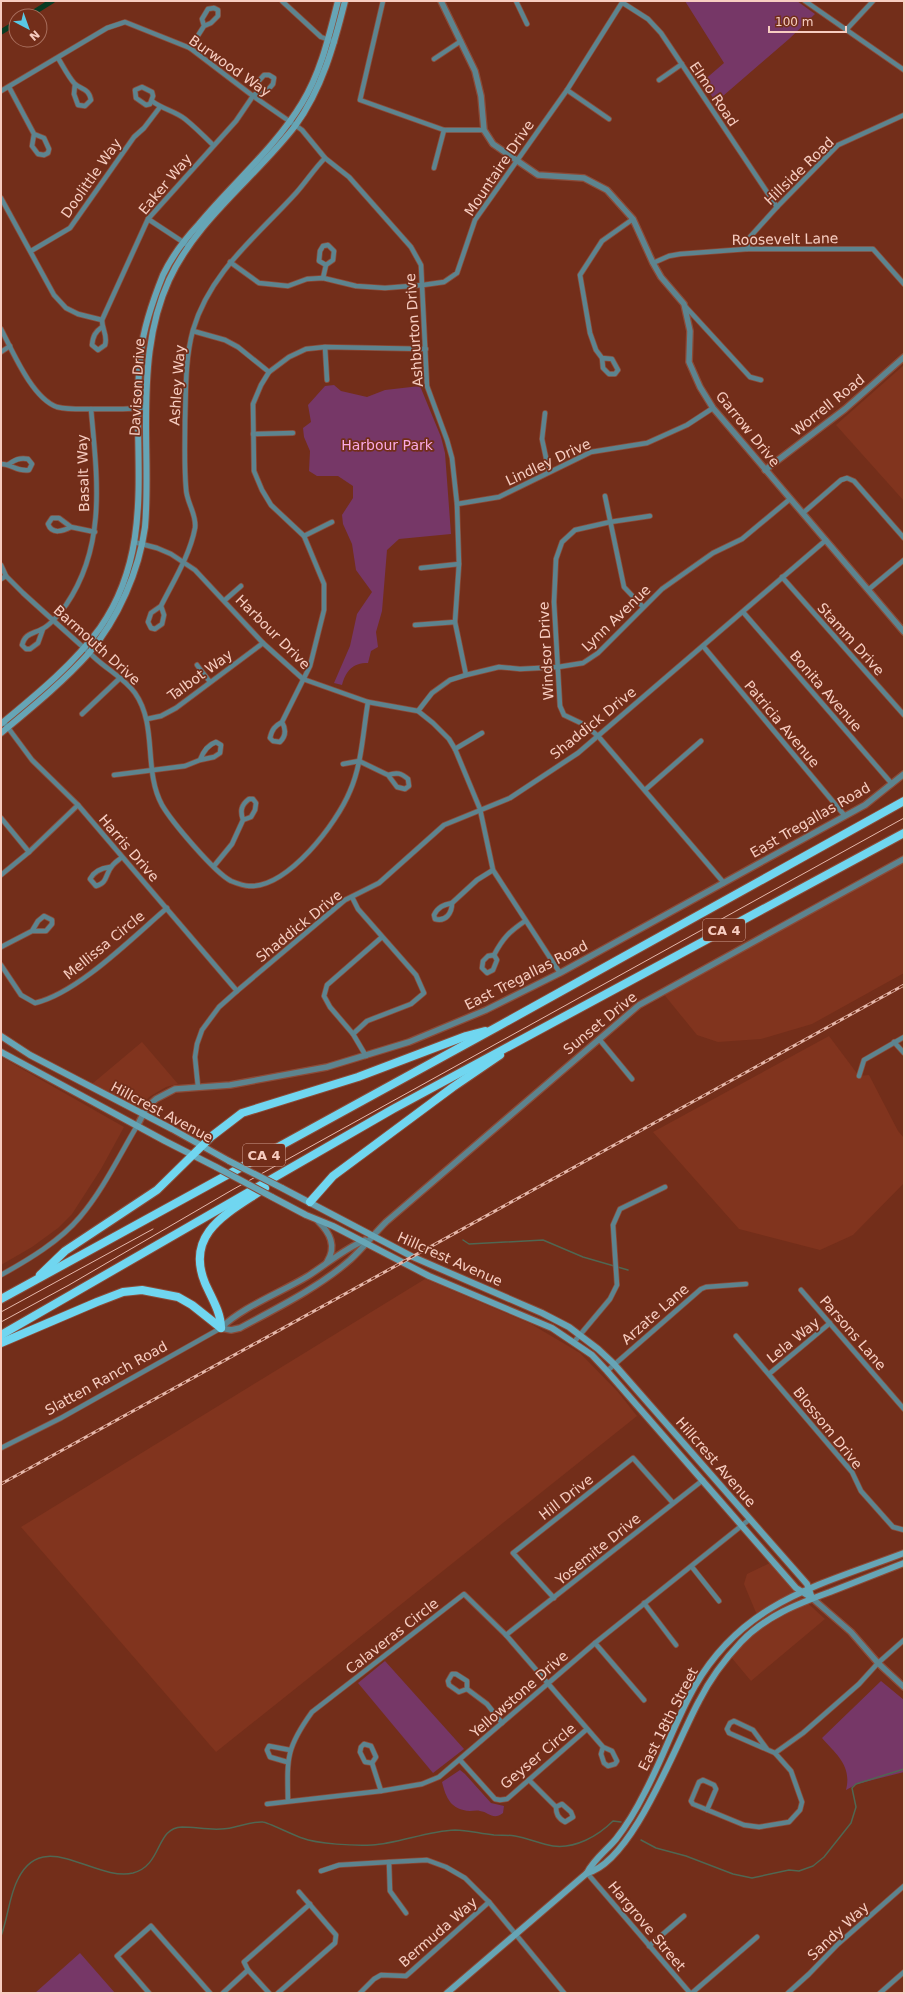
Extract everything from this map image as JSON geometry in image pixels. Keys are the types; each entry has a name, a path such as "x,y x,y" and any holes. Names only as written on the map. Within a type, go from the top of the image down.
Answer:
{"highway":[{"name":"CA 4","path":"1,1299 497,1028 904,801"},
{"name":"CA 4","path":"1,1335 320,1151 543,1026 904,833"},
{"path":"310,1202 333,1176 398,1126 453,1086 543,1026"},
{"path":"31,1283 65,1251 157,1190 192,1155 242,1114 291,1097 358,1077 466,1036 497,1028"},
{"path":"221,1328 220,1315 200,1265 200,1250 204,1238 225,1215 320,1151"},
{"path":"1,1343 97,1302 124,1292 142,1290 178,1297 192,1305 221,1328"}],"main road":[{"name":"Davison Drive","path":"1,733 4,725 73,669 87,650 106,629 132,579 145,521 147,364 152,330 170,279 189,246 295,126 318,88 331,42 338,1"},
{"name":"Davison Drive","path":"87,650 118,596 134,542 139,505 139,409 141,353 150,310 164,273 183,242 289,122 302,103 312,85 331,42 346,1"},
{"name":"Hillcrest Avenue","path":"1,1036 30,1055 373,1236 435,1268 542,1313 579,1335 598,1349 614,1364 807,1584 812,1598"},
{"name":"Hillcrest Avenue","path":"1,1052 272,1198 364,1242 429,1276 552,1328 574,1342 592,1355 608,1371 796,1588 812,1598"},
{"name":"East 18th Street","path":"447,1993 587,1873 591,1865 617,1838 645,1792 695,1687 721,1649 752,1620 780,1602 809,1589 904,1553"},
{"name":"East 18th Street","path":"587,1873 596,1871 628,1839 640,1820 699,1700 713,1676 727,1658 755,1628 775,1614 812,1598 904,1563"}],"street":[{"path":"282,1 290,10 331,42"},
{"path":"383,1 360,100 444,130 484,130 481,96 475,70 442,1"},
{"path":"516,1 527,24"},
{"path":"805,1 904,70"},
{"path":"846,30 872,1"},
{"name":"Elmo Road","path":"623,2 648,19 661,33 777,207"},
{"name":"Mountaire Drive","path":"230,262 259,283 288,286 307,280 323,278 356,286 385,288 444,282 457,273 475,220 567,90 623,2"},
{"name":"Burwood Way","path":"1,91 107,28 125,22 190,48 252,96 295,126"},
{"path":"190,48 204,26"},
{"path":"434,59 461,41"},
{"path":"58,58 75,84 87,90 90,95 91,100 85,106 78,105 74,94 75,84"},
{"path":"659,80 682,64"},
{"path":"9,87 34,134 32,146 38,154 44,155 48,153 48,145 44,138 34,134"},
{"path":"567,90 610,119"},
{"path":"252,96 259,91"},
{"name":"Eaker Way","path":"102,320 148,218 236,120 252,96"},
{"path":"152,100 160,107 172,111 185,119 213,145"},
{"name":"Doolittle Way","path":"31,252 70,228 134,137 144,128 160,107"},
{"name":"Hillside Road","path":"747,249 749,238 777,207 838,145 904,115"},
{"name":"Ashburton Drive","path":"295,126 302,130 325,158 349,177 411,247 421,265 427,386 448,440 452,458 457,504 459,564 455,622 466,675"},
{"path":"434,168 444,130"},
{"name":"Garrow Drive","path":"484,130 493,144 538,175 584,178 607,190 633,219 661,277 684,304 690,331 689,362 700,387 713,408 903,630"},
{"name":"Ashley Way","path":"161,606 183,561 192,540 195,527 195,518 187,498 185,453 188,358 193,331 206,301 230,262 296,193 325,158"},
{"path":"1,198 54,294 66,308 78,314 102,320 102,327 107,339 105,345 98,350 92,345 93,337 96,331 102,327"},
{"path":"148,218 189,246"},
{"path":"602,358 596,350 590,333 580,275 602,241 633,219"},
{"name":"Roosevelt Lane","path":"653,263 669,256 680,254 747,249 873,249 904,284"},
{"path":"323,278 326,265"},
{"path":"684,304 750,377 760,380"},
{"path":"1,329 36,391 45,400 57,406 69,409 139,409 146,407"},
{"path":"193,331 225,340 238,347 269,372"},
{"path":"1,352 10,346"},
{"path":"325,347 327,380"},
{"path":"282,722 310,666 325,600 324,584 304,536 271,505 262,490 254,471 253,404 261,385 269,372 290,357 306,349 325,347 426,349"},
{"name":"Worrell Road","path":"765,470 845,409 904,356"},
{"name":"Lindley Drive","path":"457,504 499,497 591,452 647,443 687,425 713,408"},
{"name":"Basalt Way","path":"43,629 65,606 76,588 88,559 95,532 98,492 91,409"},
{"path":"545,412 542,439 548,472"},
{"path":"253,434 293,433"},
{"path":"1,464 9,464 16,459 24,458 28,459 32,464 29,470 24,471 18,471 9,464"},
{"path":"803,513 841,480 847,478 854,481 904,538"},
{"path":"605,496 624,587 643,607"},
{"name":"Lynn Avenue","path":"418,711 432,693 450,680 466,675 499,666 520,669 558,667 584,663 598,653 662,589 713,553 742,539 790,499"},
{"name":"Windsor Drive","path":"650,516 610,522 575,530 562,542 556,559 554,602 560,706 564,714 585,725 598,736 724,883"},
{"path":"71,526 58,532 52,530 48,524 52,518 59,518 71,526 95,532"},
{"path":"304,536 332,522"},
{"name":"Shaddick Drive","path":"198,1087 195,1057 201,1034 210,1018 237,991 337,906 379,883 444,825 510,798 578,753 826,540"},
{"path":"134,542 141,543"},
{"name":"Harbour Drive","path":"141,543 157,548 183,561 204,578 263,642 304,679 368,702 418,711 449,739 455,749 480,809 493,870 560,973"},
{"path":"868,590 904,560"},
{"path":"421,568 459,564"},
{"name":"Barmouth Drive","path":"1,565 6,576 135,693 147,719 156,793 162,805 171,818 214,866 232,881 250,886 269,882 288,870 325,835 338,815 351,790 359,761 368,702"},
{"path":"1,579 6,576"},
{"name":"Stamm Drive","path":"782,578 904,716"},
{"path":"225,600 241,586"},
{"path":"161,606 164,615 162,624 155,629 151,628 148,622 151,613 161,606"},
{"name":"Bonita Avenue","path":"743,612 892,784"},
{"path":"415,625 455,622"},
{"path":"43,629 38,643 30,649 26,649 22,645 23,640 31,633 43,629"},
{"name":"Talbot Way","path":"147,719 161,716 176,708 263,642"},
{"name":"Patricia Avenue","path":"702,646 845,816"},
{"path":"197,665 210,682"},
{"path":"82,714 120,678"},
{"name":"Harris Drive","path":"4,725 32,760 78,806 237,991"},
{"path":"455,749 482,733"},
{"path":"644,790 701,741"},
{"path":"114,774 185,766 200,760 214,758 220,753 221,745 216,742 210,744 200,760"},
{"path":"343,764 359,761 388,774 397,787 404,789 409,786 408,779 402,774 396,772 388,774"},
{"name":"East Tregallas Road","path":"137,1126 147,1107 166,1093 175,1089 230,1085 327,1067 409,1042 479,1013 560,973 865,805 904,774"},
{"path":"214,866 232,844 244,820 251,817 255,810 256,803 253,799 249,799 244,802 241,808 241,814 244,820"},
{"path":"1,875 29,852 78,806"},
{"path":"1,818 29,852"},
{"path":"110,868 100,869 92,875 90,879 93,885 100,885 104,882 107,879 110,868 122,857"},
{"name":"Sunset Drive","path":"364,1242 373,1236 386,1222 639,1005 904,859"},
{"path":"452,903 476,880 493,870"},
{"path":"352,897 358,909 416,975 424,993 411,1004 367,1021 353,1034"},
{"name":"Mellissa Circle","path":"1,965 21,995 35,1003 42,1001 80,982 166,908"},
{"path":"494,955 506,936 525,921"},
{"path":"1,947 32,931"},
{"path":"366,1056 353,1034 326,1001 324,996 327,985 382,937"},
{"path":"859,1076 864,1060 904,1037"},
{"path":"599,1038 632,1079"},
{"path":"894,1042 904,1053"},
{"path":"1,1275 26,1260 60,1236 79,1218 98,1191 137,1126"},
{"path":"574,1342 610,1299 617,1285 613,1225 620,1209 665,1187"},
{"path":"318,1220 326,1229 333,1245 332,1255 326,1264"},
{"name":"Slatten Ranch Road","path":"221,1328 231,1330 240,1328 311,1288 350,1260 364,1242"},
{"name":"Slatten Ranch Road","path":"1,1448 39,1427 60,1418 221,1328 235,1316 326,1264 351,1246 364,1242"},
{"name":"Arzate Lane","path":"608,1371 614,1364 701,1289 706,1287 746,1284"},
{"name":"Parsons Lane","path":"801,1290 904,1409"},
{"name":"Lela Way","path":"769,1374 830,1324"},
{"name":"Blossom Drive","path":"736,1336 852,1472 861,1491 879,1512 892,1527 904,1530"},
{"name":"Hill Drive","path":"554,1598 513,1553 633,1458 673,1503"},
{"name":"Yosemite Drive","path":"506,1635 703,1480"},
{"name":"Yellowstone Drive","path":"267,1804 381,1791 422,1784 439,1776 460,1760 595,1643 644,1603 692,1567 750,1519"},
{"path":"692,1567 719,1601"},
{"name":"Calaveras Circle","path":"288,1801 287,1762 290,1750 300,1728 312,1712 464,1594 506,1635 548,1684"},
{"name":"Hillcrest Avenue","path":"812,1598 851,1632 878,1663 904,1687"},
{"path":"644,1603 676,1645"},
{"path":"775,1753 804,1733 859,1684 878,1663 904,1640"},
{"path":"595,1643 644,1700"},
{"path":"467,1689 459,1692 449,1685 449,1677 456,1674 466,1681 467,1689 487,1704 502,1723"},
{"name":"Geyser Circle","path":"460,1760 495,1799 507,1799 529,1780 587,1729 548,1684"},
{"path":"707,1810 716,1789 714,1785 703,1780 699,1782 691,1801 693,1804 707,1810 744,1825 759,1827 789,1822 800,1810 802,1802 791,1771 775,1753 729,1733 727,1728 730,1723 734,1721 753,1730 767,1749"},
{"path":"587,1729 603,1747"},
{"path":"287,1762 270,1757 267,1750 269,1746 273,1746 290,1750"},
{"path":"372,1763 381,1791"},
{"path":"529,1780 556,1807"},
{"path":"321,1871 339,1865 427,1860 446,1867 465,1878 489,1902 564,1993"},
{"path":"388,1862 390,1891 406,1913"},
{"name":"Hargrove Street","path":"587,1873 691,1993"},
{"name":"Sandy Way","path":"788,1993 838,1944 904,1886"},
{"path":"278,1993 335,1943 336,1934 299,1892"},
{"name":"Bermuda Way","path":"360,1993 374,1979 381,1975 406,1976 489,1902"},
{"path":"269,1993 248,1970 244,1962 310,1904"},
{"path":"649,1946 684,1916"},
{"path":"149,1993 117,1956 151,1926 210,1993"},
{"path":"691,1993 757,1937"},
{"path":"223,1993 248,1970"},
{"path":"880,1993 904,1972"}],"shaded area":[{"path":"904,365 904,501 836,425"},
{"path":"904,859 904,973 812,1024 761,1039 718,1042 697,1035 662,992"},
{"path":"829,1036 859,1076 869,1075 898,1131 904,1138 904,1183 853,1235 820,1250 739,1229 653,1132"},
{"path":"142,1042 178,1084 166,1087 149,1097 138,1108 92,1084"},
{"path":"1,1057 124,1127 101,1169 72,1214 58,1228 32,1247 1,1265"},
{"path":"425,1279 531,1324 580,1353 618,1392 637,1416 216,1752 21,1527"},
{"path":"770,1563 801,1597 825,1619 751,1681 731,1657 754,1633 762,1627 744,1584 747,1574"}],"green space":[{"path":"685,1 797,1 815,14 789,39 716,102 702,82 724,63"},
{"name":"Harbour Park","path":"334,385 341,391 367,397 385,390 420,386 441,437 445,453 451,534 399,539 387,550 382,611 376,632 378,647 371,651 368,663 358,664 350,669 342,685 334,683 350,646 357,614 372,592 356,570 352,544 343,524 342,515 353,498 353,486 338,476 317,476 309,471 310,451 304,437 303,428 311,422 308,405 325,386"},
{"path":"385,1661 464,1749 433,1773 358,1683"},
{"path":"881,1681 904,1700 904,1772 857,1784 846,1790 847,1774 845,1767 842,1761 822,1738"},
{"path":"460,1770 491,1803 504,1806 503,1813 494,1816 479,1811 464,1810 454,1806 450,1802 445,1793 442,1782"},
{"path":"80,1953 115,1993 35,1993"}],"waterway":[{"path":"41,8 52,1"},
{"path":"1,32 8,28"},
{"path":"463,1240 469,1244 543,1240 583,1257 628,1270"},
{"path":"641,1840 656,1848 686,1856 733,1874 752,1878 789,1870 799,1871 813,1866 824,1857 851,1823 856,1807 852,1788 856,1784 904,1769"},
{"path":"1,1936 15,1886 18,1879 29,1864 41,1857 55,1857 71,1860 118,1874 133,1873 143,1869 150,1863 167,1833 173,1829 182,1827 221,1829 263,1822 298,1837 309,1840 356,1845 382,1844 444,1831 460,1830 515,1836 548,1845 561,1846 586,1840 600,1832 613,1821 621,1822"}],"tram line":[{"path":"1,1322 69,1285 232,1190 904,818"},
{"path":"1,1312 153,1229"}],"railway":[{"path":"1,1484 904,985"}]}
